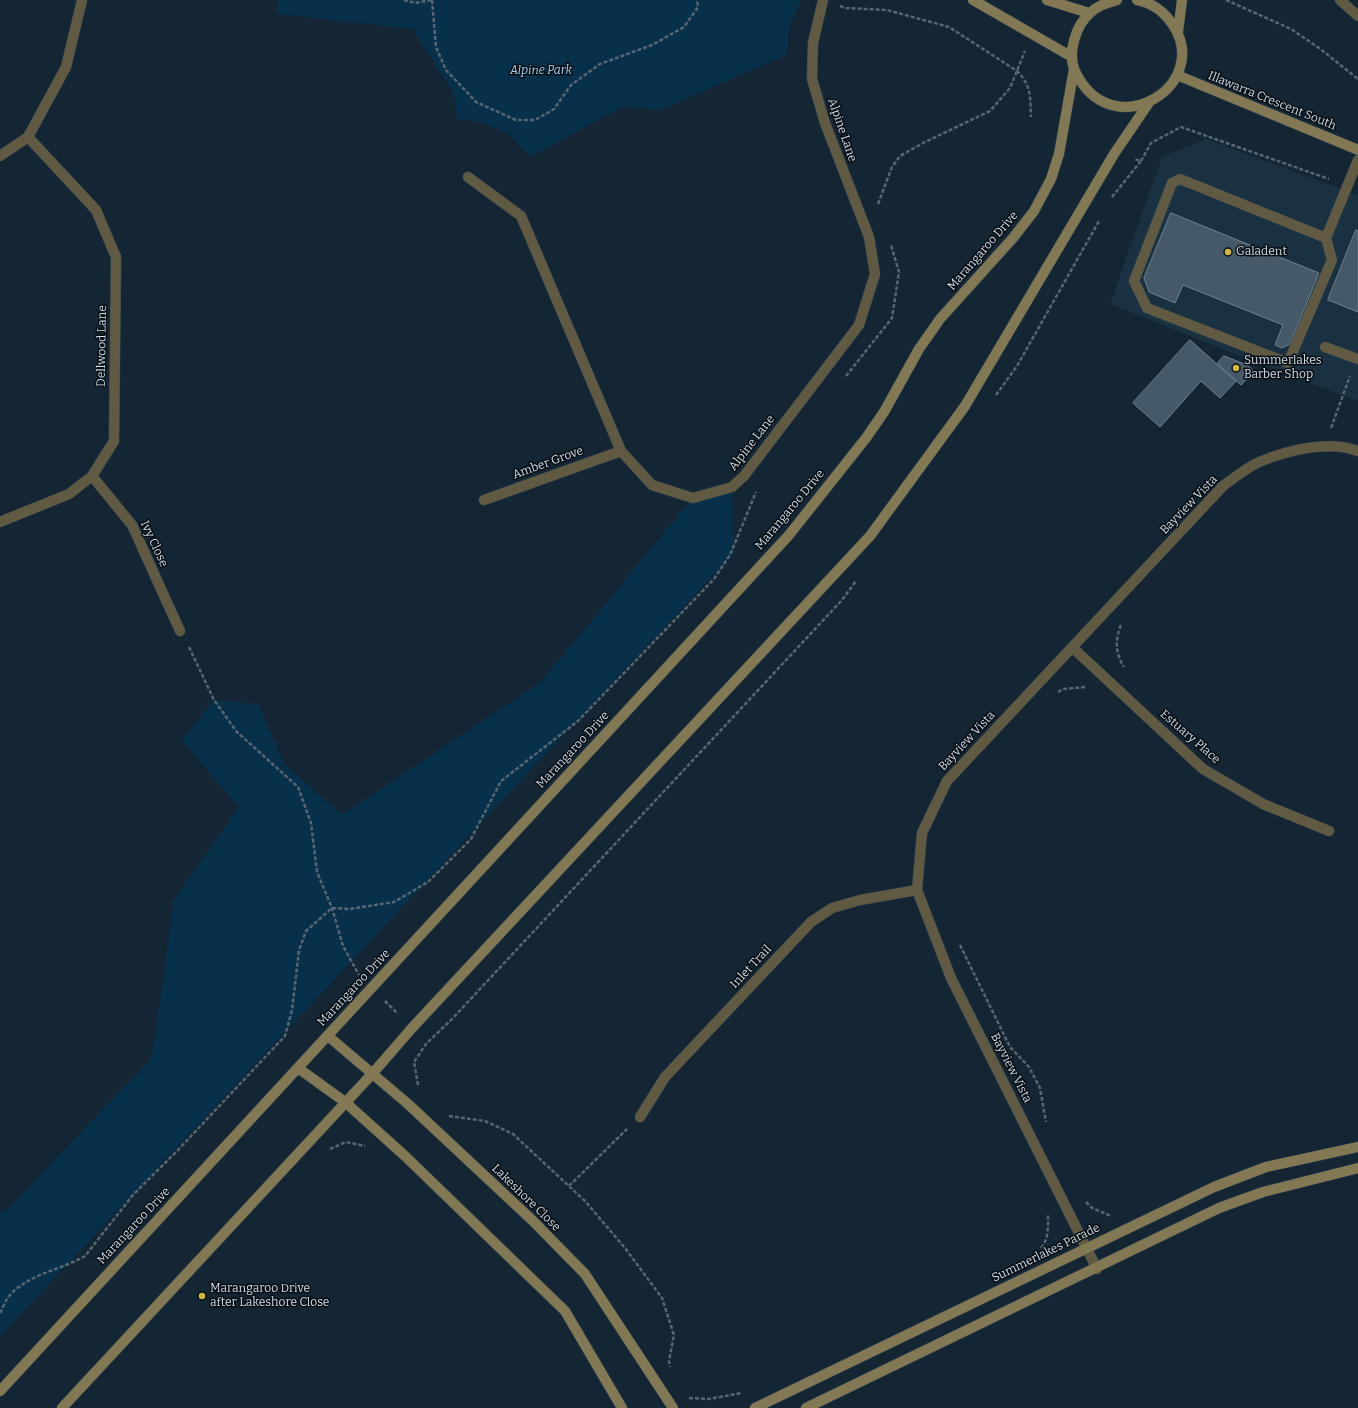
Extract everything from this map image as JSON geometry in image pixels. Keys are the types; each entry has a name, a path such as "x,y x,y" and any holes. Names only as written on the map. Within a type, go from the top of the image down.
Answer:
{"main road":[{"path":"973,0 1072,57"},
{"path":"1048,0 1089,13"},
{"name":"Marangaroo Drive","path":"1117,0 1104,2 1089,13 1076,33 1072,57 1074,69 1082,86 1095,98 1112,105 1130,108 1148,104"},
{"name":"Marangaroo Drive","path":"1137,0 1147,2 1166,14 1178,32"},
{"name":"Marangaroo Drive","path":"62,1408 373,1073 412,1028 870,536 965,406 1114,154 1148,104 1165,92 1177,75 1182,54 1178,32 1182,0"},
{"name":"Marangaroo Drive","path":"0,1391 789,535 866,438 884,412 919,349 940,319 1013,238 1034,211 1051,178 1058,154 1074,69"},
{"name":"Illawarra Crescent South","path":"1177,75 1358,150"},
{"name":"Lakeshore Close","path":"328,1036 373,1073 433,1127 533,1221 585,1274 672,1408"},
{"path":"298,1068 345,1102 405,1156 565,1311 622,1408"},
{"name":"Summerlakes Parade","path":"755,1408 1214,1187 1266,1167 1358,1147"},
{"path":"806,1408 1097,1269 1219,1208 1263,1192 1358,1168"}],"street":[{"path":"0,156 28,137 66,67 82,0"},
{"path":"1340,0 1358,16"},
{"name":"Alpine Lane","path":"468,177 521,216 621,451 652,485 693,498 732,487 744,476 859,325 875,274 868,237 825,123 812,79 813,43 828,1"},
{"name":"Dellwood Lane","path":"0,522 69,494 92,476 114,441 116,258 96,210 28,137"},
{"path":"1326,238 1180,180 1172,183 1134,281 1147,308 1288,363 1332,260 1326,238 1358,160"},
{"path":"1325,347 1357,359"},
{"name":"Bayview Vista","path":"1097,1269 951,978 917,890 922,833 947,781 1223,486 1258,463 1296,450 1323,447 1351,448 1358,451"},
{"name":"Amber Grove","path":"484,500 621,451"},
{"name":"Ivy Close","path":"92,476 132,525 180,631"},
{"name":"Estuary Place","path":"1073,648 1203,769 1263,804 1330,831"},
{"name":"Inlet Trail","path":"640,1117 665,1077 811,922 832,908 860,900 917,890"}],"path":[{"path":"404,0 415,3 432,0 436,46 446,70 476,102 516,120 535,120 554,109 570,85 600,64 652,45 684,27 698,7 697,0"},
{"path":"1226,0 1291,29 1319,48 1358,79"},
{"path":"828,1 845,8 887,10 949,27 1017,71 1029,88 1031,117"},
{"path":"880,209 878,202 892,167 900,156 923,143 990,111 1010,88 1033,34"},
{"path":"1141,161 1151,143 1181,127 1347,186"},
{"path":"844,380 892,318 899,272 891,244"},
{"path":"1323,447 1357,359"},
{"path":"0,1313 8,1297 32,1279 85,1256 133,1195 178,1150 285,1036 292,1010 299,950 306,931 332,908 350,909 394,902 428,882 471,839 501,781 578,721 714,579 730,555 757,491"},
{"path":"1057,693 1063,689 1085,687 1106,697 1127,674 1118,657 1116,638 1121,624"},
{"path":"180,631 214,700 237,732 298,786 311,823 317,872 332,908 343,946 359,976 371,989"},
{"path":"960,943 1010,1047 1029,1067 1040,1088 1046,1124"},
{"path":"420,1089 416,1084 414,1062 426,1044"},
{"path":"433,1127 445,1115 459,1116 484,1121 512,1134 585,1201 620,1242 662,1298 674,1335 669,1361 674,1383 661,1390"},
{"path":"569,1186 640,1117"},
{"path":"328,1149 346,1142 368,1146"},
{"path":"1037,1253 1045,1243 1048,1225 1047,1213 1081,1196 1092,1208 1112,1216 1118,1215"},
{"path":"686,1398 709,1399 748,1392"}],"shaded area":[{"path":"1206,139 1358,195 1358,401 1293,377 1110,304 1162,157"}],"green space":[{"name":"Alpine Park","path":"278,0 801,0 790,24 786,55 660,110 624,106 530,157 508,133 481,122 457,119 454,94 413,29 278,14"},
{"path":"732,487 734,553 0,1336 0,1213 8,1209 152,1058 174,900 239,807 182,740 214,700 258,704 284,764 342,815 541,682 693,498"}],"building":[{"path":"1171,213 1319,273 1290,344 1282,348 1275,345 1283,325 1183,285 1175,303 1149,292 1144,278"},
{"path":"1356,230 1358,231 1358,312 1328,300"},
{"path":"1190,340 1236,381 1220,398 1201,381 1160,427 1133,403"},
{"name":"Summerlakes Barber Shop","path":"1224,356 1247,365 1254,371 1241,385 1217,364"}],"place":[{"name":"Galadent","path":"1228,252"},
{"name":"Summerlakes Barber Shop","path":"1236,368"},
{"name":"Marangaroo Drive after Lakeshore Close","path":"202,1296"}]}
